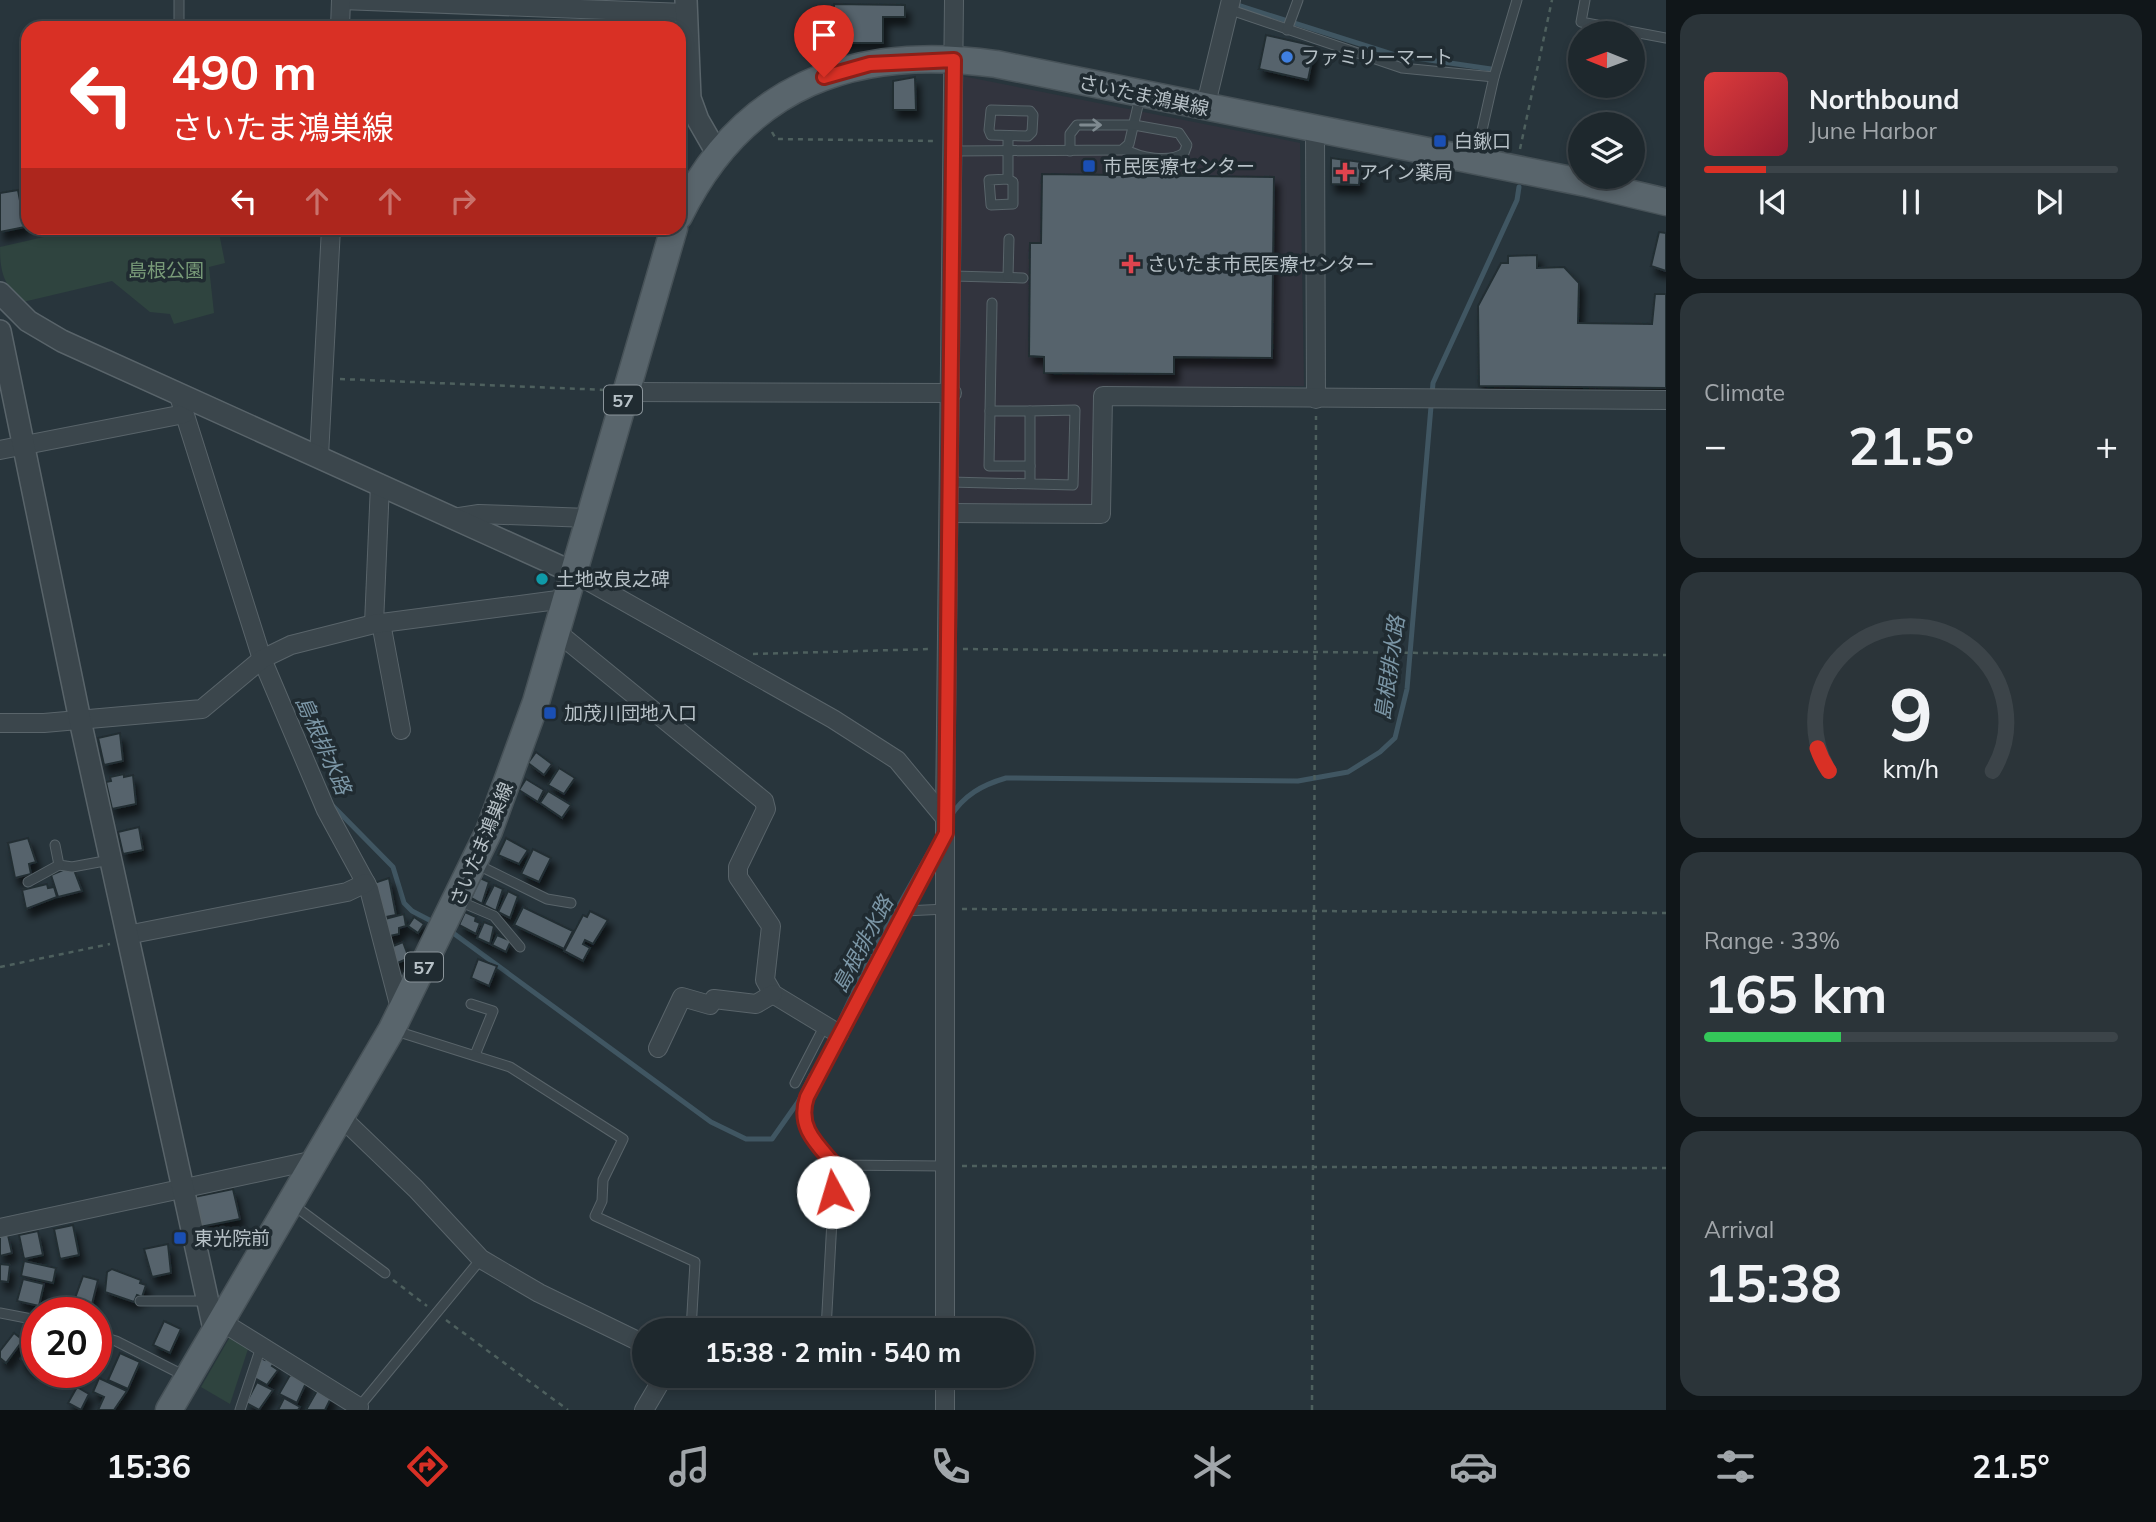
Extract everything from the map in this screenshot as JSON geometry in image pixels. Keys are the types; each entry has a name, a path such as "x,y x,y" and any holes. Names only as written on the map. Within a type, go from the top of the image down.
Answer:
{"main road":[{"name":"さいたま鴻巣線","path":"686,204 717,153 764,107 808,83 870,64 954,60 996,64 1666,202"},
{"name":"さいたま鴻巣線","path":"169,1410 189,1378 214,1319 291,1202 396,1021 475,863 520,750 557,632 572,572 672,235"}],"street":[{"path":"340,21 341,0 686,7 690,98 698,120 717,153"},
{"path":"945,1318 945,826 952,393 954,0"},
{"path":"1205,108 1230,5"},
{"path":"1315,130 1315,399"},
{"path":"319,456 331,235"},
{"path":"0,293 28,321 62,341 572,572 833,719 897,760 945,826"},
{"path":"0,331 181,1190 214,1319 358,1408"},
{"path":"625,392 952,393"},
{"path":"178,393 267,657 326,810 366,883 396,1021"},
{"path":"950,513 1101,514 1103,396 1666,400"},
{"path":"0,450 184,414"},
{"path":"380,484 378,623 401,730"},
{"path":"453,518 479,514 589,519"},
{"path":"0,723 80,720 202,709 267,657 291,645 378,623 565,599"},
{"path":"557,632 764,801 766,809 738,867 738,877 771,926 765,980 773,994 832,1029"},
{"path":"127,935 347,892 366,883"},
{"path":"659,1048 682,997 710,1005 714,999 755,1004 773,994"},
{"path":"341,1117 416,1189 481,1259 539,1293 632,1338"},
{"path":"0,1228 316,1160"},
{"path":"644,1410 657,1388"},
{"path":"945,1388 945,1410"}],"lane":[{"path":"179,0 179,21"},
{"path":"1287,30 1298,0"},
{"path":"1475,161 1494,76 1517,0"},
{"path":"1585,0 1581,22 1666,38"},
{"path":"1230,5 1287,30 1321,39 1402,68 1494,76"},
{"path":"1125,149 1129,144 1141,94"},
{"path":"991,110 1032,112 1031,135 1008,135 989,133 991,110"},
{"path":"954,146 1008,151 1070,151 1125,149 1139,157 1175,157 1187,148 1186,140 1180,133 1134,125 1077,125 1070,134 1070,151"},
{"path":"1008,135 1008,179"},
{"path":"1008,277 1009,239"},
{"path":"953,276 1023,278"},
{"path":"992,303 989,467 1030,466"},
{"path":"950,482 1073,485 1075,410 990,411"},
{"path":"1030,411 1031,484"},
{"path":"795,1083 905,911 945,826"},
{"path":"55,845 59,865"},
{"path":"28,882 59,865 72,867 110,860"},
{"path":"475,863 547,899 571,903"},
{"path":"457,900 494,916 520,947"},
{"path":"905,911 946,909"},
{"path":"471,1004 493,1011 475,1055"},
{"path":"396,1021 475,1055 510,1066 624,1139 603,1180 601,1201 595,1216 695,1262 692,1318"},
{"path":"827,1318 835,1165 806,1132 803,1109 832,1029"},
{"path":"835,1165 944,1166"},
{"path":"291,1202 385,1273"},
{"path":"358,1408 481,1259"},
{"path":"141,1301 214,1319"},
{"path":"0,1313 21,1317"},
{"path":"112,1340 189,1378"},
{"path":"240,1410 261,1347"}],"path":[{"path":"1518,159 1552,0"},
{"path":"770,129 776,139 954,146"},
{"path":"323,378 625,392"},
{"path":"1312,1410 1315,399"},
{"path":"718,655 947,649 1666,655"},
{"path":"946,909 1315,914 1666,914"},
{"path":"0,967 122,941 127,935"},
{"path":"944,1166 1666,1168"},
{"path":"385,1273 568,1410"}],"shaded area":[{"name":"さいたま市民医療センター","path":"962,76 1300,143 1304,386 1097,388 1095,508 957,504"}],"green space":[{"name":"島根公園","path":"52,235 219,235 225,263 209,267 214,313 174,324 170,314 150,312 112,281 23,302 4,278 0,247"},
{"path":"231,1335 249,1346 230,1404 201,1387"}],"building":[{"path":"834,4 905,5 905,17 883,17 883,43 833,43"},
{"name":"ファミリーマート","path":"1266,35 1315,46 1308,80 1259,69"},
{"path":"915,77 916,110 893,110 893,81"},
{"path":"1331,158 1361,162 1359,185 1331,184"},
{"path":"1042,174 1274,177 1272,358 1174,357 1174,374 1044,373 1044,357 1029,356 1030,243 1041,243"},
{"path":"18,190 21,228 0,232 0,193"},
{"path":"1659,232 1666,233 1666,271 1651,266"},
{"path":"1537,255 1537,268 1564,267 1579,283 1578,323 1652,324 1655,294 1666,294 1666,388 1479,386 1478,306 1501,263 1508,263 1508,256"},
{"path":"120,733 123,761 104,765 98,738"},
{"path":"536,752 552,764 544,775 528,763"},
{"path":"559,768 575,778 564,794 548,785"},
{"path":"124,774 124,777 133,775 136,804 112,809 106,782 111,781 110,777"},
{"path":"526,779 544,790 538,802 519,790"},
{"path":"548,791 571,805 562,818 540,803"},
{"path":"139,827 143,850 123,854 118,832"},
{"path":"28,838 36,862 29,864 31,874 15,878 8,843"},
{"path":"506,838 528,850 519,864 498,855"},
{"path":"533,849 551,858 539,882 521,874"},
{"path":"63,870 74,870 82,891 58,897 51,875"},
{"path":"389,878 396,915 381,918 374,883"},
{"path":"480,878 489,882 482,904 471,898"},
{"path":"47,884 48,888 54,887 57,897 26,909 22,890"},
{"path":"494,885 503,889 496,911 484,905"},
{"path":"508,891 518,896 510,918 498,912"},
{"path":"523,907 573,931 564,949 514,925"},
{"path":"590,911 608,920 593,944 585,940 583,944 590,948 583,961 564,951 583,915 587,917"},
{"path":"465,912 476,917 475,921 480,923 476,934 459,925"},
{"path":"404,914 406,926 399,928 399,934 385,937 381,920"},
{"path":"414,917 424,924 418,933 408,926"},
{"path":"484,922 494,926 490,944 477,938"},
{"path":"497,935 511,941 506,952 492,945"},
{"path":"403,942 409,958 393,965 386,949"},
{"path":"478,959 497,966 489,986 471,978"},
{"path":"233,1189 240,1219 200,1227 194,1197"},
{"path":"73,1225 79,1255 60,1259 54,1229"},
{"path":"38,1231 43,1255 24,1259 19,1235"},
{"path":"8,1235 12,1253 0,1256 0,1236"},
{"path":"168,1244 171,1273 152,1277 144,1249"},
{"path":"24,1261 56,1268 53,1283 21,1276"},
{"path":"0,1264 10,1265 8,1282 0,1281"},
{"path":"112,1269 141,1280 140,1283 146,1285 142,1297 137,1295 134,1302 105,1292 107,1272"},
{"path":"83,1276 98,1280 94,1297 75,1297"},
{"path":"23,1279 44,1284 41,1297 21,1297 21,1302 17,1301"},
{"path":"164,1321 181,1329 170,1353 153,1345"},
{"path":"14,1333 21,1338 21,1343 6,1363 0,1358 0,1351"},
{"path":"120,1353 140,1362 128,1389 112,1382 112,1371"},
{"path":"267,1356 275,1361 272,1366 278,1370 267,1385 253,1377 261,1358 265,1360"},
{"path":"290,1375 307,1381 297,1403 279,1394"},
{"path":"257,1382 273,1390 259,1410 246,1403"},
{"path":"112,1384 127,1391 114,1410 98,1410 104,1397 93,1392 95,1388 112,1388"},
{"path":"76,1388 89,1394 81,1410 68,1403"},
{"path":"318,1389 332,1396 325,1410 306,1410"},
{"path":"284,1398 300,1407 298,1410 278,1410"}],"waterway":[{"path":"1234,4 1395,55 1491,69"},
{"name":"島根排水路","path":"950,817 974,792 1006,778 1298,781 1348,772 1380,752 1395,738 1407,689 1433,383 1517,200 1519,187"},
{"name":"島根排水路","path":"331,804 393,867 404,903 412,911 437,924"},
{"name":"島根排水路","path":"836,1029 871,955 939,834"},
{"name":"島根排水路","path":"449,930 711,1122 746,1139 772,1139 798,1102 811,1075"}],"place":[{"name":"ファミリーマート","path":"1287,57"},
{"name":"白鍬口","path":"1440,141"},
{"name":"市民医療センター","path":"1089,166"},
{"name":"アイン薬局","path":"1345,172"},
{"name":"さいたま市民医療センター","path":"1131,264"},
{"name":"土地改良之碑","path":"542,579"},
{"name":"加茂川団地入口","path":"550,713"},
{"name":"東光院前","path":"180,1238"}],"route":[{"path":"824,77 870,64 954,60 946,833 814,1079 803,1109 806,1132 835,1165 833,1192"}]}
